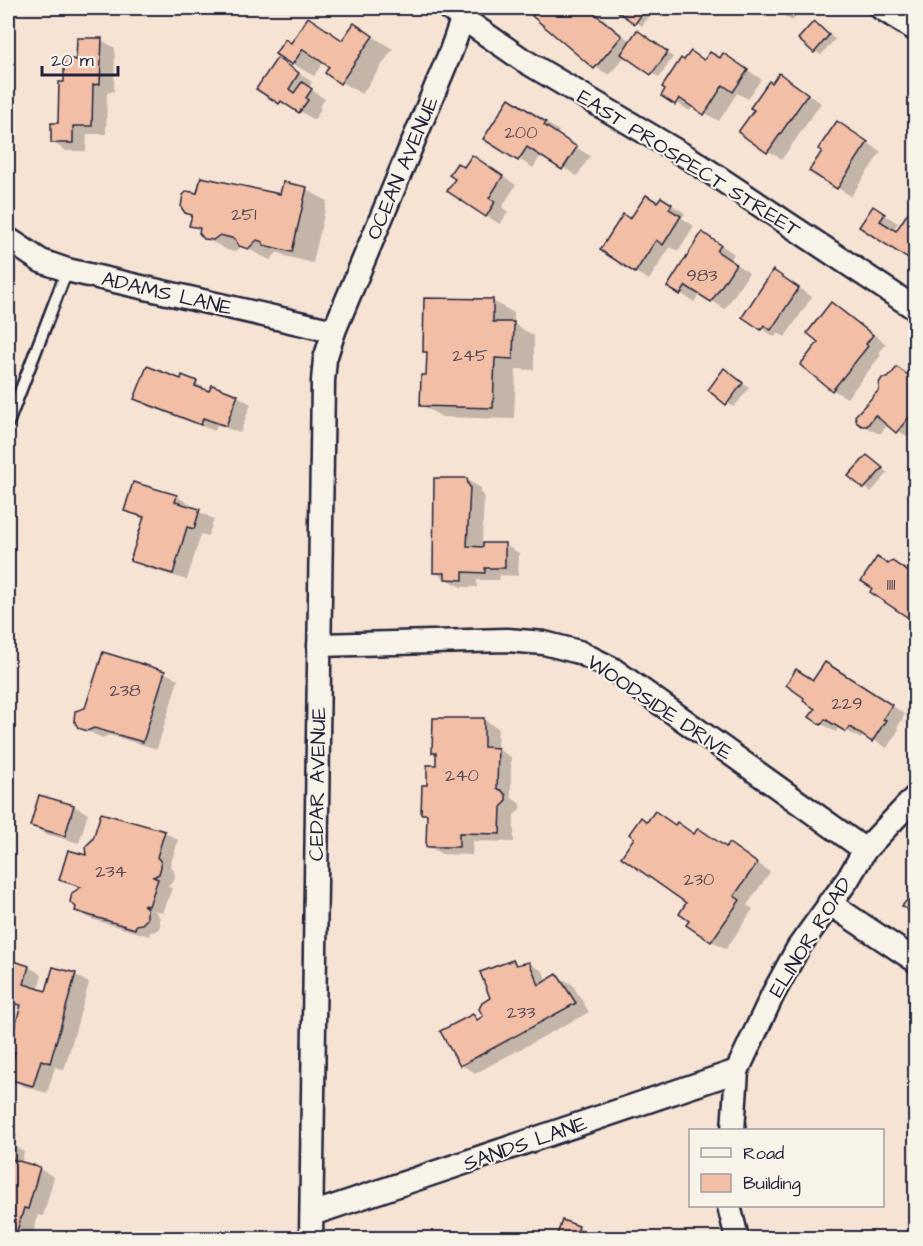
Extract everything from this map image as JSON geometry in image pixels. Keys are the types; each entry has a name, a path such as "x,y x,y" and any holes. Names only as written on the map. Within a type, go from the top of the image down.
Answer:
{"street":[{"path":"881,8 915,30"},
{"name":"EAST PROSPECT STREET","path":"461,11 523,60 692,160 915,309"},
{"name":"OCEAN AVENUE","path":"334,331 451,51 461,11"},
{"name":"ADAMS LANE","path":"8,239 41,261 67,270 334,331"},
{"name":"CEDAR AVENUE","path":"311,1239 323,381 326,358 334,331"},
{"name":"WOODSIDE DRIVE","path":"319,645 507,640 543,643 579,652 611,668 865,850"},
{"name":"ELINOR ROAD","path":"733,1129 737,1071 798,948 848,879 865,850 915,796"},
{"path":"829,903 915,961"},
{"name":"SANDS LANE","path":"312,1214 737,1071"},
{"path":"729,1207 737,1239"}],"lane":[{"path":"8,423 67,270"}],"building":[{"path":"540,8 588,8 622,36 594,69 532,16"},
{"path":"615,8 646,8 635,24"},
{"path":"308,17 342,40 354,23 373,36 340,84 325,73 329,67 303,49 292,65 275,54 285,39 291,43"},
{"path":"814,21 829,35 814,53 798,39"},
{"path":"637,30 668,52 651,75 621,54"},
{"path":"77,38 102,38 100,84 93,85 92,126 73,126 73,143 51,143 51,123 58,123 59,82 64,82 64,57 76,60"},
{"path":"691,51 704,60 710,52 720,58 723,53 748,70 733,92 723,85 704,115 679,98 675,105 661,96 665,89 662,87 681,58 684,60"},
{"path":"277,58 299,73 289,89 294,93 302,82 312,89 299,113 281,101 279,104 256,89"},
{"path":"779,73 808,94 767,153 738,132 754,110 750,108 769,81 772,83"},
{"path":"509,98 546,122 544,125 577,147 562,170 527,147 518,161 483,139"},
{"path":"837,121 868,142 837,189 809,171 822,151 818,149"},
{"path":"472,155 503,176 489,198 495,202 486,217 447,191 455,179 449,175 457,163 464,167"},
{"path":"201,177 280,194 283,182 307,187 292,252 263,245 263,242 257,240 248,249 239,246 235,239 220,235 213,240 204,239 199,233 200,228 189,226 192,215 185,213 181,207 183,195 187,191 197,193"},
{"path":"646,195 657,202 661,197 672,204 669,209 681,216 663,245 656,240 635,273 600,250 623,214 630,219"},
{"path":"873,206 885,214 880,221 896,231 911,208 916,210 916,264 859,227"},
{"path":"702,232 721,245 717,251 736,264 711,302 686,286 680,295 667,287"},
{"path":"773,270 799,288 771,330 764,325 761,330 742,317"},
{"path":"424,298 493,299 493,322 514,322 513,359 495,358 493,408 420,406 421,375 426,375 427,352 423,352"},
{"path":"831,302 873,335 866,344 868,346 832,391 800,365 818,342 807,333"},
{"path":"147,366 181,379 182,375 197,381 195,386 209,391 212,385 238,395 226,426 203,418 201,425 134,399"},
{"path":"897,367 916,381 916,409 896,433 875,415 867,426 857,423 855,416 879,390 882,378 888,378"},
{"path":"724,368 743,383 726,405 708,390"},
{"path":"867,455 883,468 864,489 848,476"},
{"path":"434,478 467,478 470,487 467,546 483,547 483,543 505,543 505,568 485,568 485,573 463,572 463,580 445,579 445,573 433,573"},
{"path":"133,482 177,495 175,502 200,509 194,529 187,527 173,574 130,561 144,517 124,511"},
{"path":"877,557 888,564 892,561 916,577 916,618 909,614 907,617 870,592 872,588 861,581"},
{"path":"103,652 165,671 143,742 94,728 87,731 78,728 74,720 75,711 85,708"},
{"path":"825,662 892,705 883,719 886,720 872,742 850,727 846,732 825,719 821,725 809,717 815,709 786,685 796,669 813,680"},
{"path":"433,718 484,718 484,747 498,748 497,789 506,795 506,802 501,807 500,834 459,833 459,847 426,847 427,814 421,814 422,785 427,785 427,765 436,765 436,753 432,753"},
{"path":"39,795 74,805 65,836 30,826"},
{"path":"655,811 675,825 677,822 694,834 698,828 726,847 729,843 757,863 734,896 740,900 711,942 686,925 689,921 679,914 686,903 621,857 634,838 629,834 641,817 647,822"},
{"path":"101,813 165,831 157,857 161,862 161,867 159,874 153,877 158,879 149,906 143,905 147,908 147,919 142,924 136,925 135,929 75,911 76,907 70,902 72,893 81,887 59,880 68,850 86,855 85,847 93,839"},
{"path":"916,889 916,916 902,906"},
{"path":"8,959 29,966 24,984 46,991 53,967 76,973 50,1063 41,1060 33,1086 8,1079 15,1052 8,1050 21,1005 8,1002"},
{"path":"513,960 516,965 529,962 539,985 557,974 576,1003 460,1066 440,1031 473,1014 477,1020 483,1016 479,1009 482,1003 490,998 480,972"},
{"path":"8,1158 40,1167 28,1209 24,1208 15,1238 8,1238"},
{"path":"916,1190 916,1238 909,1238"},
{"path":"562,1220 579,1226 575,1238 556,1238"}]}
